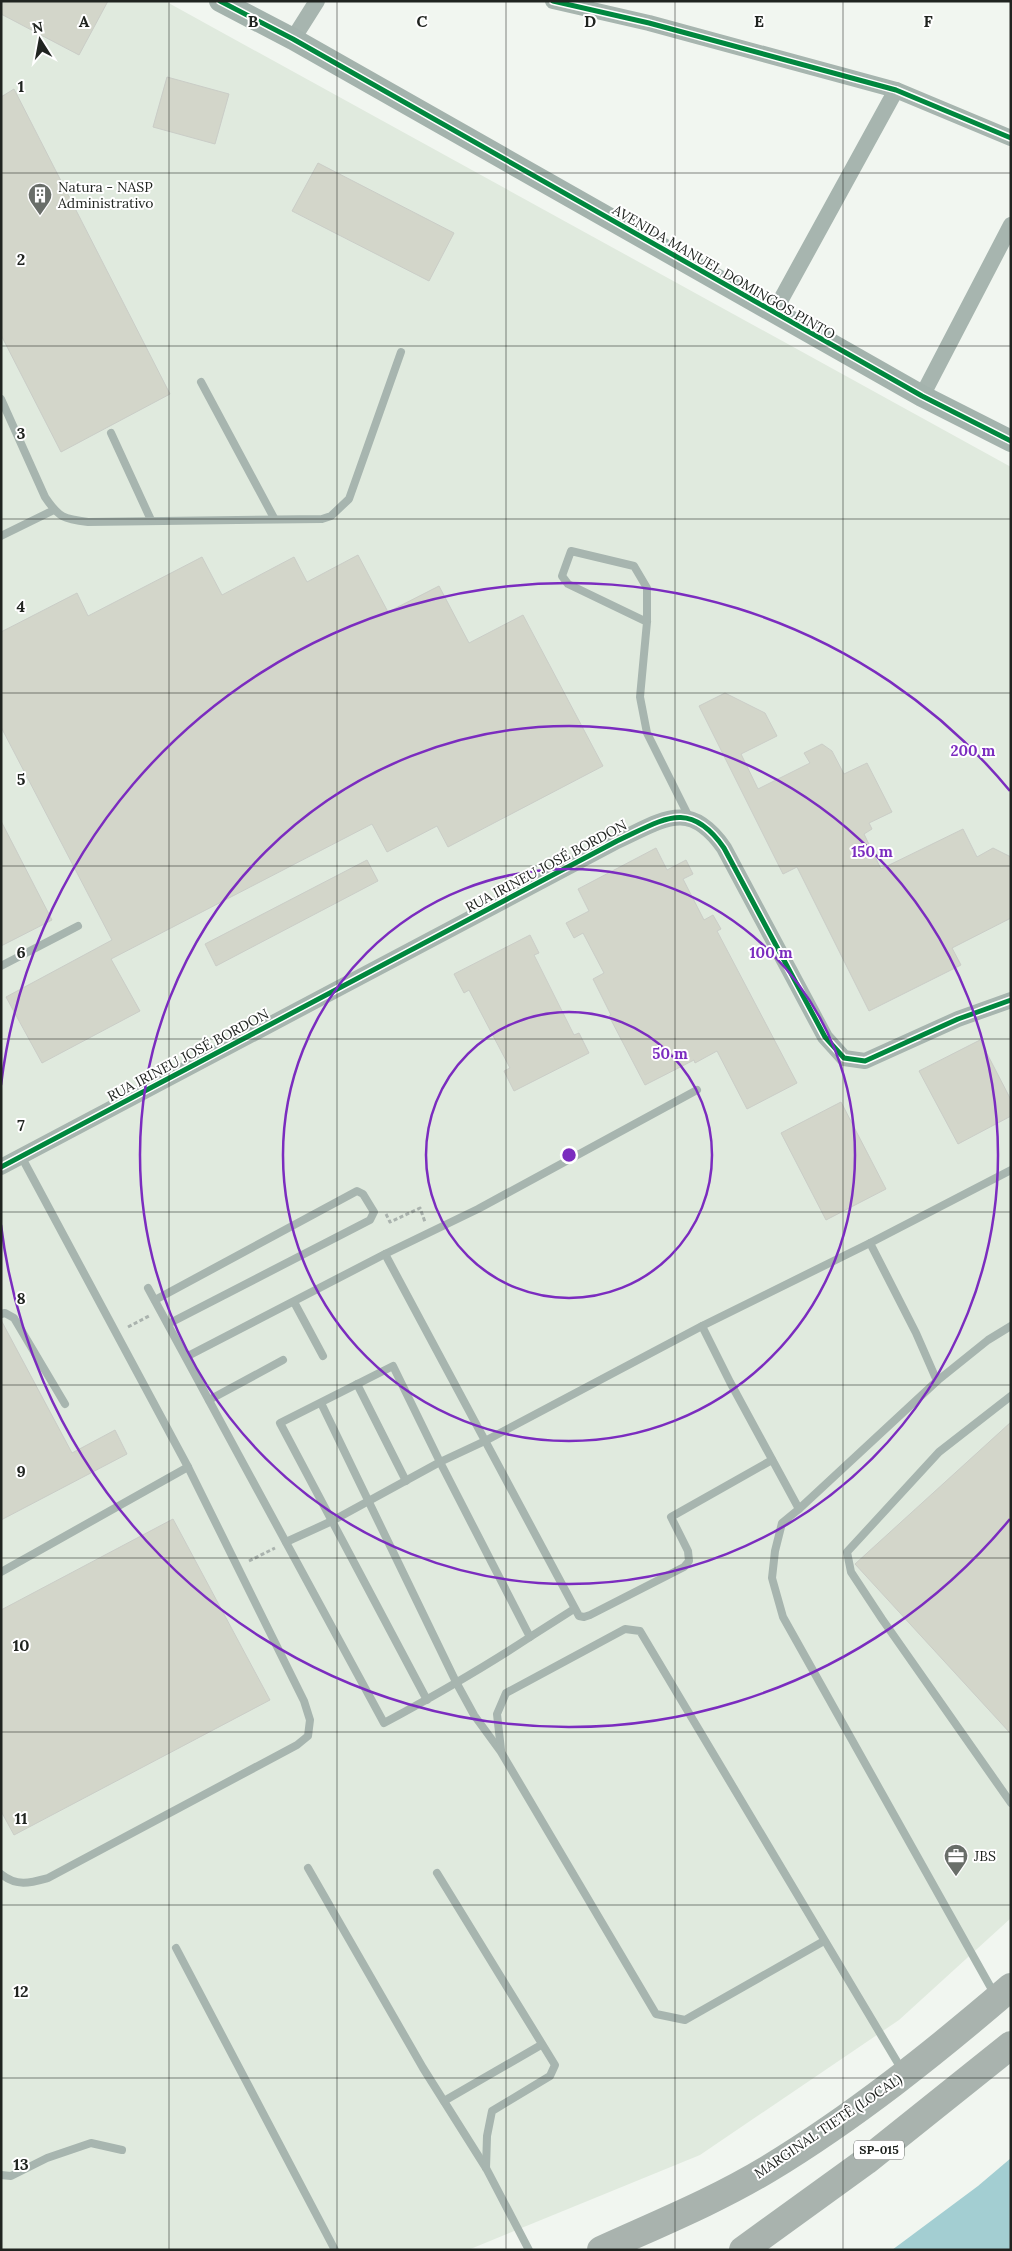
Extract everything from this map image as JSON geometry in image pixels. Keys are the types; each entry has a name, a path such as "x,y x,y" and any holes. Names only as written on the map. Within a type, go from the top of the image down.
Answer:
{"highway":[{"name":"MARGINAL TIETÊ (LOCAL)","path":"601,2250 705,2204 768,2169 830,2128 904,2074 1004,1993"},
{"name":"SP-015","path":"743,2250 866,2161 1011,2045"}],"street":[{"name":"AVENIDA MANUEL DOMINGOS PINTO","path":"220,1 293,39 773,314 922,396 1011,441"},
{"path":"293,39 317,1"},
{"path":"553,1 648,22 896,90 1011,138"},
{"path":"773,314 896,90"},
{"path":"922,396 1011,225"},
{"path":"689,817 703,824 724,848 826,1037 844,1058 865,1061 958,1019 1011,1000"},
{"name":"RUA IRINEU JOSÉ BORDON","path":"1,1167 617,840 658,822 689,817"}],"lane":[{"path":"1,399 45,497 54,510 64,519 88,522 322,518 331,516 349,499 401,352"},
{"path":"200,382 274,518"},
{"path":"111,433 151,520"},
{"path":"1,536 54,510"},
{"path":"647,622 568,584 562,576 571,551 634,566 647,588 647,622 640,698 647,733 689,817"},
{"path":"1,966 78,926"},
{"path":"186,1358 428,1232 478,1209 697,1090"},
{"path":"1,1874 10,1882 29,1883 48,1878 298,1745 308,1736 310,1720 304,1702 188,1468 21,1156"},
{"path":"286,1542 332,1521 440,1462 485,1441 702,1326 870,1243 1011,1170"},
{"path":"155,1300 357,1191 361,1192 374,1212 370,1220 168,1324"},
{"path":"870,1243 916,1333 937,1381"},
{"path":"385,1254 579,1616 590,1615 684,1567 689,1561 688,1551 670,1517 772,1460"},
{"path":"148,1288 384,1723 427,1700 574,1609"},
{"path":"294,1302 323,1356"},
{"path":"1,1314 5,1313 14,1318 65,1404"},
{"path":"702,1326 799,1509"},
{"path":"1004,1993 783,1617 772,1578 775,1551 782,1523 937,1381 988,1340 1011,1326"},
{"path":"209,1400 283,1360"},
{"path":"427,1700 280,1424 393,1366 530,1637"},
{"path":"357,1384 406,1481"},
{"path":"1011,1396 939,1452 847,1552 851,1572 1011,1803"},
{"path":"321,1403 456,1682 474,1715 501,1752 656,2014 686,2020 824,1941"},
{"path":"1,1572 188,1468"},
{"path":"501,1752 497,1714 506,1693 625,1629 640,1631 904,2074"},
{"path":"308,1868 444,2101 486,2168 528,2250"},
{"path":"437,1873 555,2065 550,2076 492,2111 486,2168"},
{"path":"176,1948 335,2250"},
{"path":"444,2101 541,2045"},
{"path":"1,2176 11,2176 47,2158 91,2143 122,2150"}],"path":[{"path":"368,1202 378,1198 390,1222 420,1208 428,1232"},
{"path":"116,1334 160,1310"},
{"path":"237,1566 286,1542"}],"shaded area":[{"path":"1,1 165,1 1011,467 1011,1918 899,2020 700,2155 468,2250 1,2250"}],"water":[{"path":"1011,2158 1011,2250 892,2250 978,2186"}],"building":[{"path":"1,1 108,1 79,55 1,14"},
{"path":"167,77 229,94 215,144 153,127"},
{"name":"Natura - NASP Administrativo","path":"14,89 170,394 61,452 1,335 1,97"},
{"path":"318,163 454,233 429,281 292,211"},
{"path":"358,555 388,612 439,586 469,643 523,615 603,766 448,847 437,826 387,852 372,824 111,959 140,1011 42,1063 6,997 112,940 1,727 1,632 77,593 88,616 202,557 222,595 294,557 307,582"},
{"path":"725,693 765,713 777,736 741,754 758,789 810,763 804,753 822,744 832,751 844,774 867,763 892,812 869,823 872,829 864,834 881,869 963,829 977,857 993,848 1011,857 1011,918 952,948 961,965 869,1011 797,867 783,874 699,706"},
{"path":"1,821 52,920 1,946"},
{"path":"656,848 667,870 686,860 693,874 683,879 704,920 713,915 721,929 717,931 797,1083 747,1109 717,1051 695,1063 694,1060 645,1085 609,1016 611,1015 593,979 604,973 583,933 574,938 566,923 589,911 578,889"},
{"path":"367,860 378,881 216,966 205,944"},
{"path":"530,935 539,953 534,955 574,1035 579,1033 589,1053 514,1091 504,1071 510,1068 469,990 464,993 454,974"},
{"path":"980,1040 1011,1100 1011,1116 958,1144 919,1071"},
{"path":"841,1102 886,1189 826,1220 781,1133"},
{"path":"1,1320 72,1453 115,1430 127,1454 1,1520"},
{"path":"1011,1422 1011,1734 855,1564"},
{"path":"173,1519 270,1700 14,1835 1,1811 1,1610"}],"cycle path":[{"path":"220,1 293,39 922,396 1011,441"},
{"path":"553,1 649,23 896,90 1011,138"},
{"path":"1,1167 617,841 648,826 675,818 687,818 699,823 711,832 724,848 825,1037 844,1058 865,1061 958,1019 1011,1000"}],"place":[{"name":"Natura - NASP Administrativo","path":"40,216"},
{"name":"JBS","path":"956,1877"}]}
